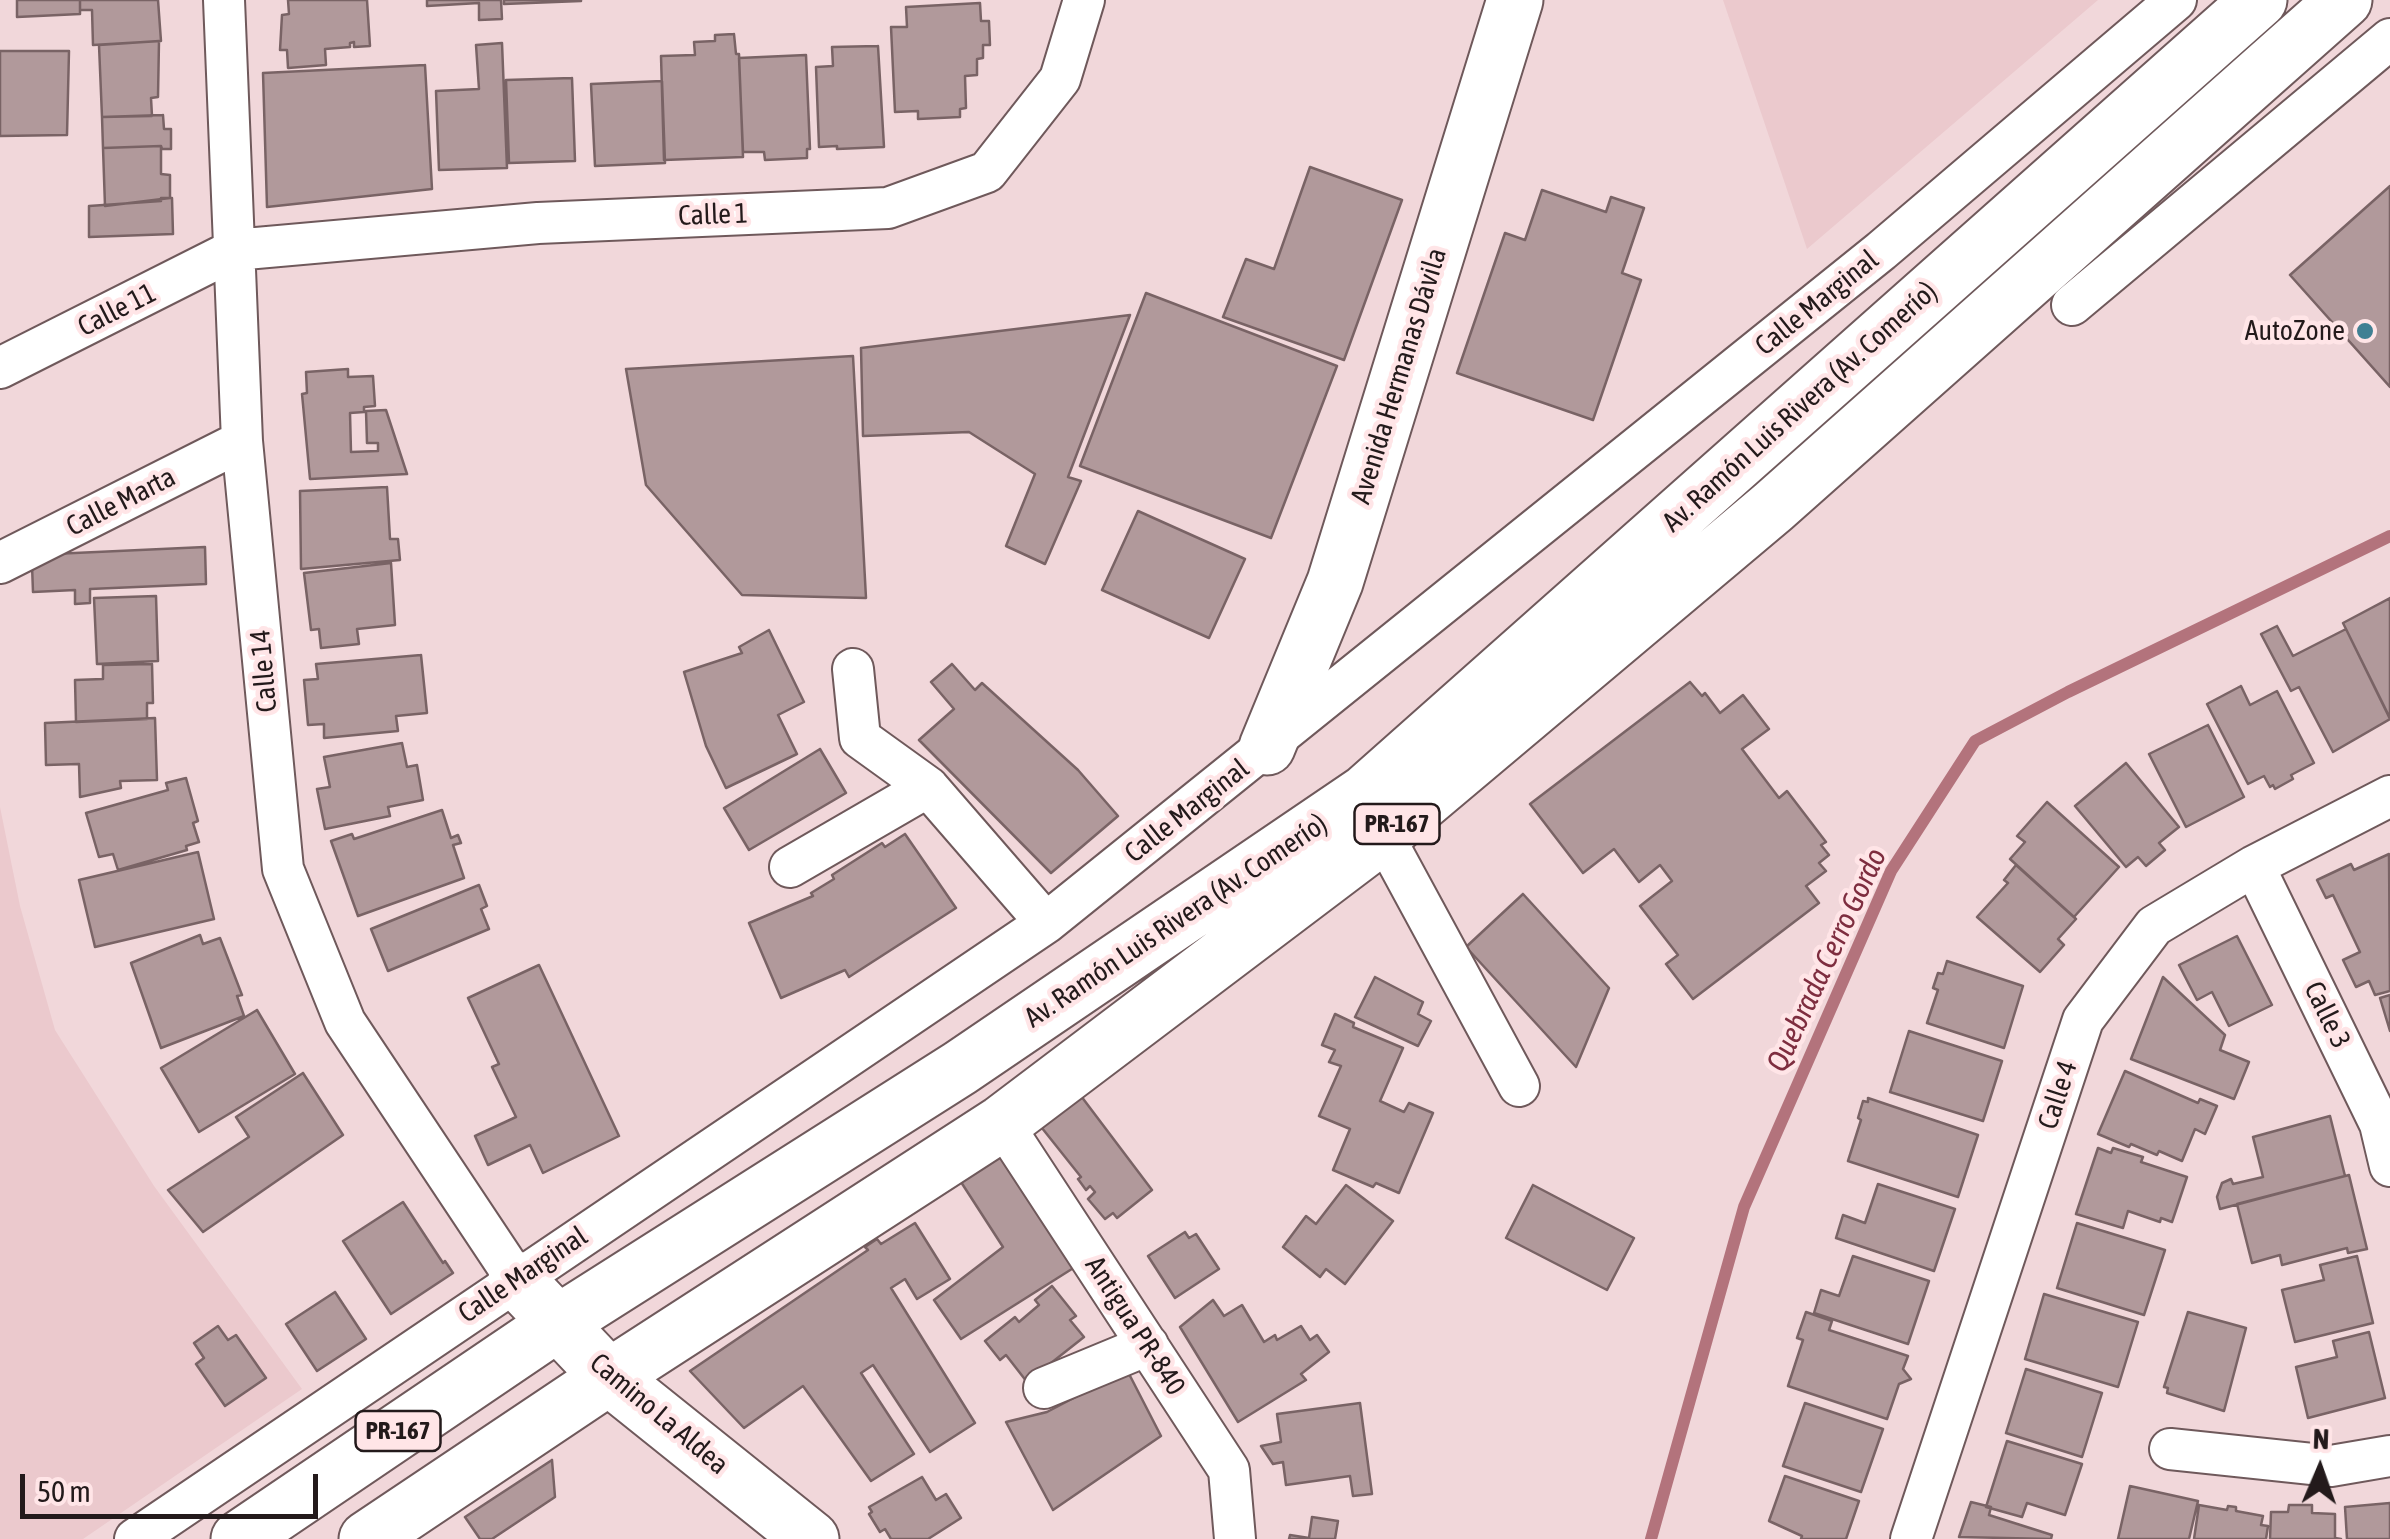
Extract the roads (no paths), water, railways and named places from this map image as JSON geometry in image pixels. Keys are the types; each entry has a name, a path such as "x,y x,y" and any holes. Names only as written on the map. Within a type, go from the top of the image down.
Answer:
{"main road":[{"name":"Avenida Hermanas Dávila","path":"1267,748 1336,582 1516,0"},
{"name":"Av. Ramón Luis Rivera (Av. Comerío)","path":"239,1539 558,1324 960,1068 1364,793 2259,0"},
{"name":"Av. Ramón Luis Rivera (Av. Comerío)","path":"367,1539 1002,1123 1383,835 1773,506 2344,0"},
{"name":"Camino La Aldea","path":"516,1279 609,1377 811,1539"}],"street":[{"name":"Calle 14","path":"224,0 242,440 283,869 346,1022 516,1279"},
{"name":"Calle 1","path":"234,250 538,223 888,208 987,172 1060,80 1084,0"},
{"name":"Calle Marginal","path":"135,1539 1046,923 1881,251 2176,0"},
{"path":"2072,305 2390,39"},
{"name":"Calle 11","path":"0,368 234,250"},
{"name":"Calle Marta","path":"0,563 242,440"},
{"path":"853,669 860,738 928,787 1046,923"},
{"path":"790,866 928,787"},
{"name":"Calle 4","path":"1912,1539 2082,1020 2154,926 2254,866 2390,796"},
{"path":"1383,835 1519,1086"},
{"name":"Calle 3","path":"2254,866 2380,1124 2390,1166"},
{"name":"Antigua PR-840","path":"1002,1123 1230,1470 1235,1539"},
{"path":"1044,1388 1148,1345"},
{"path":"2170,1449 2331,1466 2390,1456"}],"waterway":[{"name":"Quebrada Cerro Gordo","path":"1651,1539 1744,1207 1891,871 1975,741 2390,536"}],"place":[{"name":"AutoZone","path":"2365,331"}]}
